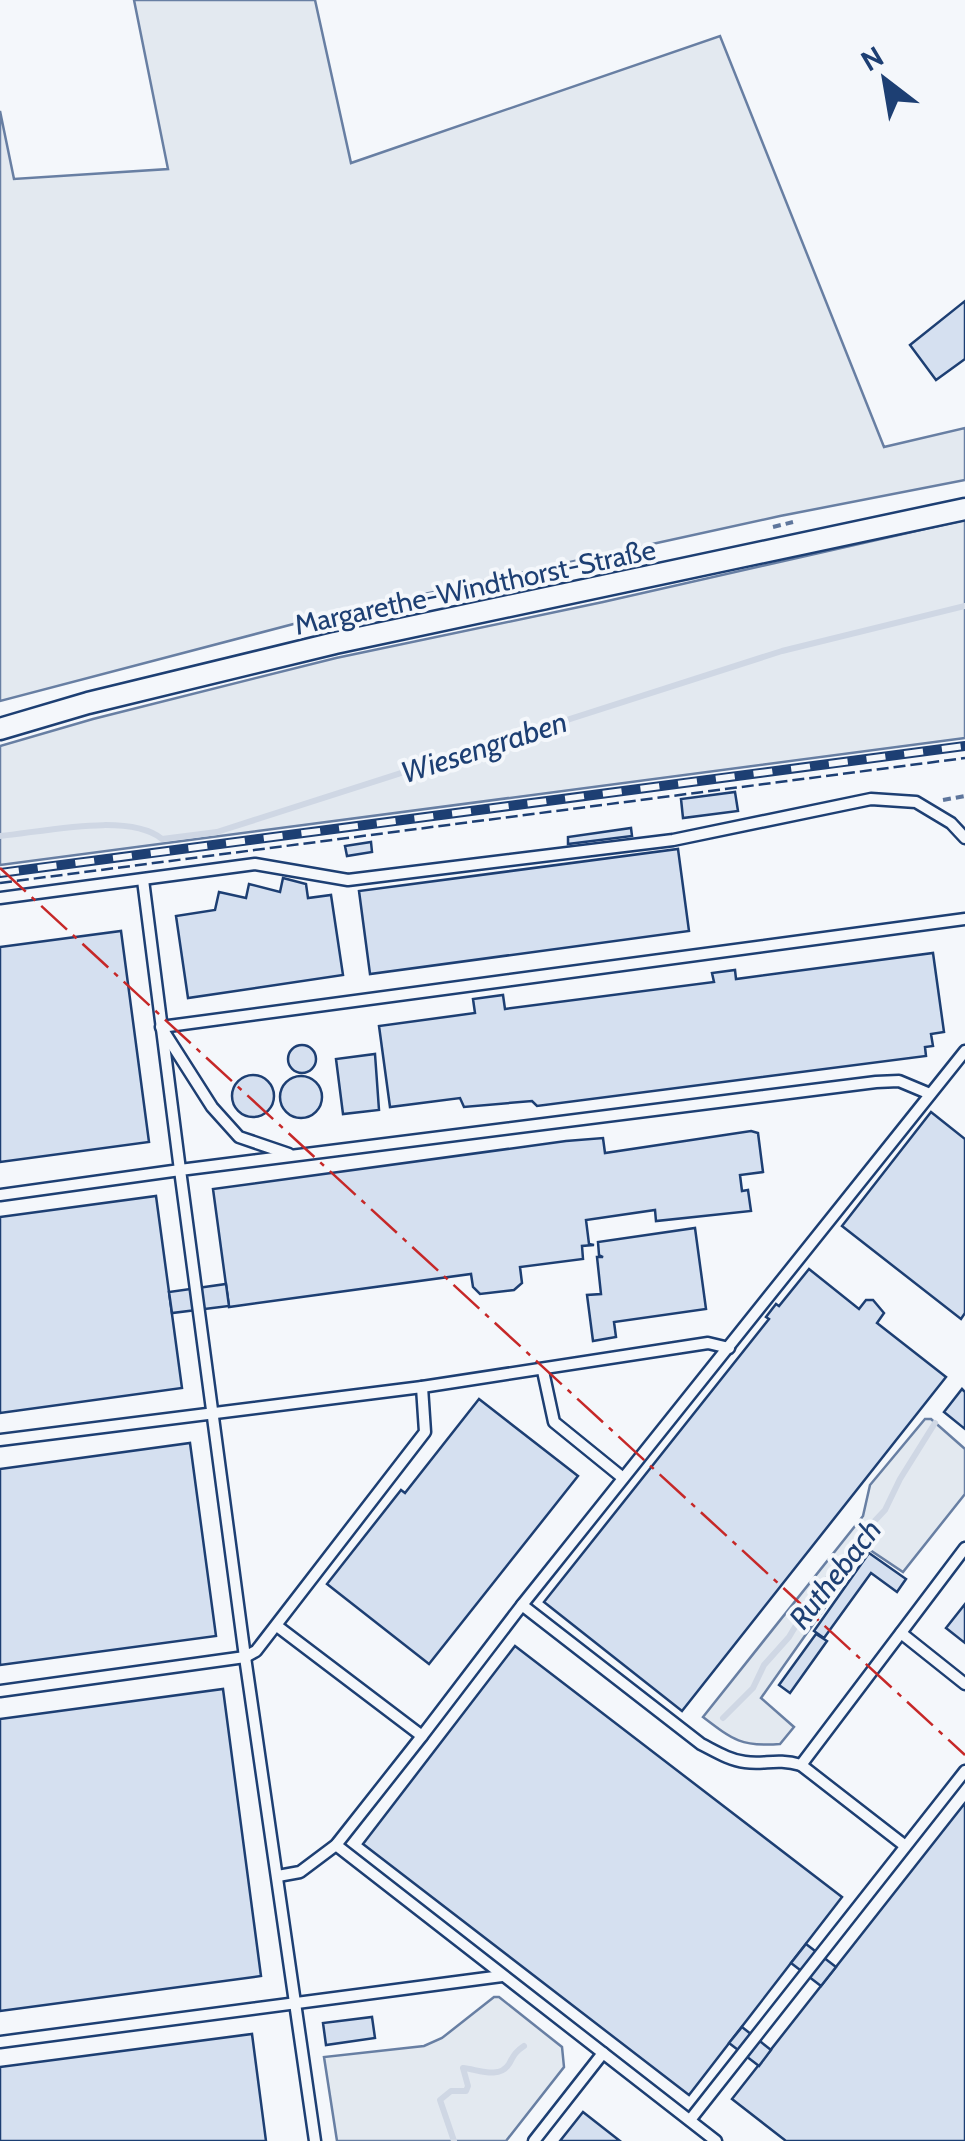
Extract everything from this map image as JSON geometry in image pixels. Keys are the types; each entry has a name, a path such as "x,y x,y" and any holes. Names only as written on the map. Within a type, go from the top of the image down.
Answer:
{"street":[{"name":"Margarethe-Windthorst-Straße","path":"0,729 88,703 335,643 965,509"}],"lane":[{"path":"0,898 255,864 348,880 672,840 871,799 916,802 951,822 965,838"},
{"path":"143,880 245,1657 316,2141"},
{"path":"161,1027 965,919"},
{"path":"161,1027 212,1107 239,1137 293,1155"},
{"path":"278,1876 300,1872 336,1845 622,1478 965,1051"},
{"path":"0,1195 876,1082 899,1081 930,1094"},
{"path":"0,1440 422,1388 708,1343 729,1348"},
{"path":"543,1371 554,1422 622,1478"},
{"path":"0,1691 245,1657 256,1651 424,1432 422,1388"},
{"path":"801,1765 965,1548"},
{"path":"522,1605 700,1744 728,1758 750,1763 770,1760 801,1765 904,1845"},
{"path":"278,1626 422,1736"},
{"path":"900,1634 965,1684"},
{"path":"690,2120 965,1771"},
{"path":"336,1845 716,2141"},
{"path":"0,2042 502,1976"},
{"path":"534,2141 602,2053"}],"shaded area":[{"path":"134,0 315,0 351,163 720,36 884,447 965,428 965,480 780,516 324,616 0,701 0,111 14,179 168,169"},
{"path":"965,520 965,738 0,865 0,746 336,658"},
{"path":"925,1419 931,1419 965,1449 965,1494 903,1572 867,1548 761,1698 794,1727 780,1744 747,1743 722,1731 703,1717 863,1516 870,1485"},
{"path":"494,1997 562,2047 564,2067 506,2141 337,2141 324,2057 424,2046 442,2038"}],"building":[{"path":"965,301 965,359 936,380 910,345"},
{"path":"735,792 738,811 683,818 681,799"},
{"path":"631,828 632,836 568,844 568,837"},
{"path":"371,842 372,852 347,856 345,846"},
{"path":"678,849 689,931 370,974 359,891"},
{"path":"283,878 306,884 308,898 331,895 343,975 188,998 176,916 215,910 219,892 246,898 249,884 280,892"},
{"path":"121,931 149,1142 0,1162 0,947"},
{"path":"933,953 944,1032 931,1034 933,1046 925,1047 926,1056 537,1106 532,1101 464,1107 460,1098 390,1107 379,1026 475,1013 473,999 503,995 505,1009 714,982 712,973 735,970 736,979"},
{"path":"302,1045 312,1049 316,1059 312,1069 302,1073 292,1069 288,1059 292,1049"},
{"path":"375,1054 379,1110 343,1114 336,1059"},
{"path":"253,1075 268,1081 274,1096 268,1111 253,1117 238,1111 232,1096 238,1081"},
{"path":"301,1076 316,1082 322,1097 316,1112 301,1118 286,1112 280,1097 286,1082"},
{"path":"931,1112 965,1139 965,1313 961,1319 842,1226"},
{"path":"758,1133 763,1172 740,1175 742,1191 748,1190 751,1211 656,1221 655,1210 586,1220 589,1244 594,1245 582,1246 583,1259 520,1267 522,1283 514,1290 480,1294 473,1287 471,1274 229,1307 213,1189 566,1141 603,1138 605,1153"},
{"path":"156,1196 182,1388 0,1413 0,1217"},
{"path":"695,1228 706,1309 614,1322 616,1337 593,1341 587,1295 601,1294 597,1257 603,1257 599,1255 598,1242"},
{"path":"809,1269 859,1309 866,1300 873,1300 884,1313 877,1323 946,1377 682,1711 544,1602 769,1319 766,1317 776,1304 779,1306"},
{"path":"226,1284 229,1306 172,1313 169,1292"},
{"path":"962,1389 965,1392 965,1429 944,1412"},
{"path":"479,1399 578,1476 429,1664 327,1584"},
{"path":"190,1443 216,1636 0,1665 0,1469"},
{"path":"869,1553 906,1579 897,1592 871,1573 824,1638 814,1631"},
{"path":"965,1604 965,1643 946,1628"},
{"path":"816,1634 827,1641 790,1693 779,1685"},
{"path":"515,1646 842,1897 689,2095 363,1844"},
{"path":"223,1689 261,1976 0,2011 0,1719"},
{"path":"965,1803 965,2141 786,2141 732,2099"},
{"path":"806,1944 836,1967 821,1986 791,1963"},
{"path":"372,2017 375,2038 326,2045 323,2023"},
{"path":"742,2027 771,2050 759,2066 729,2043"},
{"path":"252,2034 266,2141 0,2141 0,2067"},
{"path":"583,2112 620,2141 560,2141"}],"waterway":[{"name":"Wiesengraben","path":"0,836 108,825 147,831 162,839 217,832 782,651 965,606"},
{"name":"Ruthebach","path":"723,1718 753,1688 764,1665 789,1637 819,1587 852,1554 885,1510 935,1423"},
{"name":"Ruthebach","path":"454,2141 440,2100 451,2091 466,2091 463,2068 500,2072 524,2046"}],"railway":[{"path":"0,873 965,746"}],"fence":[{"path":"0,883 965,758"}],"power":[{"path":"0,868 965,1755"}]}
